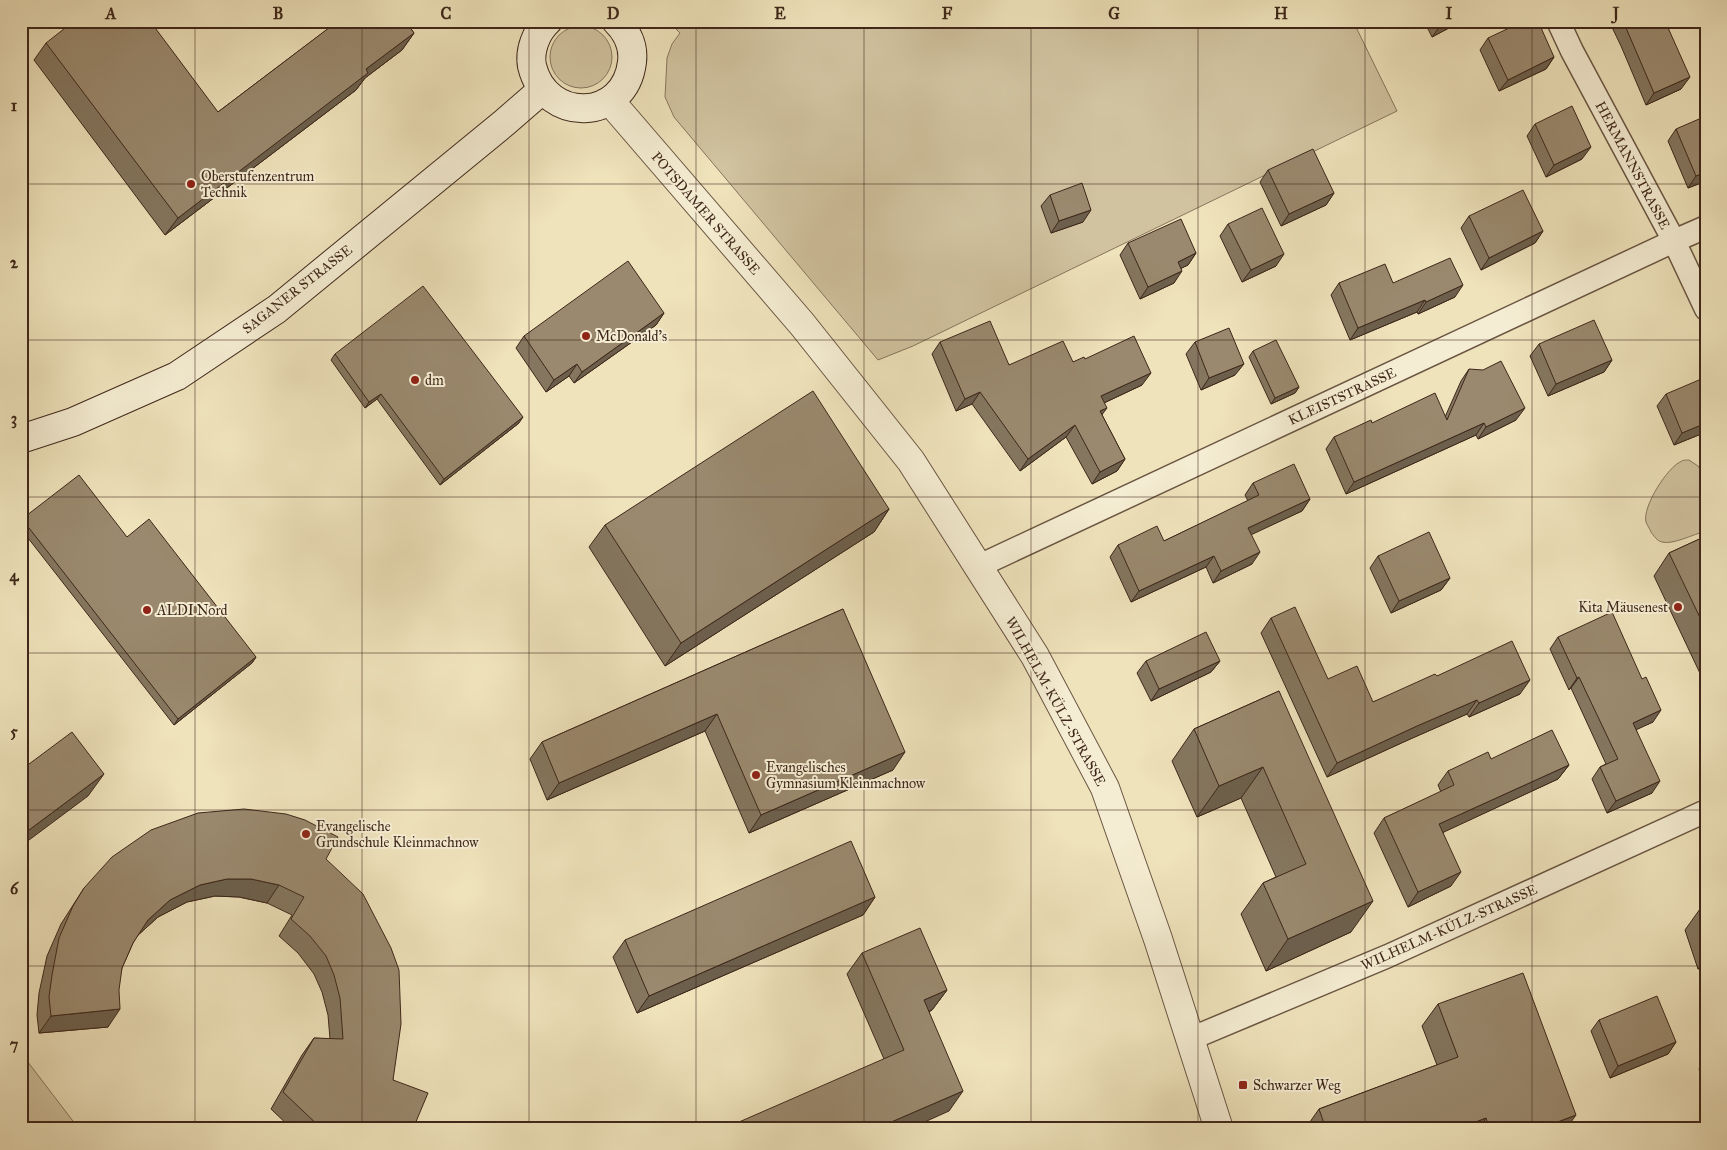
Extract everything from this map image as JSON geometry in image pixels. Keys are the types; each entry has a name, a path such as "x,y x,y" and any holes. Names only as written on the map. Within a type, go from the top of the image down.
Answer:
{"street":[{"name":"HERMANNSTRASSE","path":"1558,21 1572,51 1674,241 1706,309"},
{"path":"539,25 532,48 532,63 535,77 542,90 562,105 586,109 610,101 625,85 631,71 632,59 631,47 623,23"},
{"name":"SAGANER STRASSE","path":"21,439 73,422 185,371 276,309 542,90"},
{"name":"POTSDAMER STRASSE","path":"610,101 802,324"},
{"name":"KLEISTSTRASSE","path":"979,566 1674,241 1706,228"},
{"name":"WILHELM-KÜLZ-STRASSE","path":"802,324 910,461 979,566 1035,656 1105,788 1158,939 1219,1129"},
{"name":"WILHELM-KÜLZ-STRASSE","path":"1190,1039 1388,956 1706,811"}],"shaded area":[{"path":"668,21 1353,21 1397,111 913,346 878,360 674,117 665,97 667,58 672,44 680,33"},
{"path":"581,26 593,28 603,35 610,45 612,57 610,69 603,79 593,86 581,88 569,86 559,79 552,69 550,57 552,45 559,35 569,28"},
{"path":"1689,460 1698,466 1706,478 1706,531 1672,542 1660,541 1651,532 1646,522 1648,507 1657,488 1676,464"},
{"path":"21,1053 79,1129 21,1129"}],"building":[{"path":"74,21 150,21 218,112 338,21 405,21 414,33 366,69 368,73 178,218 46,43"},
{"path":"1439,21 1448,21 1441,25"},
{"path":"1524,21 1538,21 1554,57 1508,80 1488,38"},
{"path":"1623,21 1665,21 1690,77 1654,93"},
{"path":"1572,106 1591,147 1554,165 1535,124"},
{"path":"1706,116 1706,172 1696,176 1676,129"},
{"path":"1313,149 1334,193 1289,214 1268,170"},
{"path":"1082,183 1091,210 1059,221 1050,195"},
{"path":"1523,190 1543,231 1489,258 1469,216"},
{"path":"1262,208 1284,254 1251,270 1228,224"},
{"path":"1181,219 1196,253 1178,262 1182,271 1148,287 1128,243"},
{"path":"1450,258 1463,285 1426,302 1425,300 1358,328 1339,283 1385,264 1393,283"},
{"name":"McDonald's","path":"628,261 664,313 582,372 577,364 554,380 524,336"},
{"name":"dm","path":"423,286 523,417 444,479 381,394 369,402 335,354"},
{"path":"1594,320 1612,360 1556,384 1539,344"},
{"path":"990,321 1009,365 1063,341 1073,362 1084,357 1085,359 1134,336 1151,373 1101,396 1107,408 1100,411 1125,459 1100,472 1075,425 1028,459 980,392 965,399 940,342"},
{"path":"1229,328 1244,364 1209,378 1195,342"},
{"path":"1276,340 1299,387 1275,398 1253,351"},
{"path":"1501,361 1525,408 1486,427 1484,423 1354,482 1334,437 1371,420 1372,423 1435,393 1447,420 1469,369 1483,370"},
{"path":"1706,377 1706,423 1682,433 1666,394"},
{"path":"813,391 889,509 681,643 605,525"},
{"path":"1294,464 1310,499 1248,528 1260,552 1221,571 1214,556 1139,591 1118,545 1157,526 1164,541 1259,495 1253,483"},
{"name":"ALDI Nord","path":"79,475 127,537 149,519 256,657 178,719 22,519"},
{"path":"1429,532 1450,578 1399,601 1378,556"},
{"path":"1706,536 1706,630 1669,553"},
{"path":"1295,607 1328,679 1357,666 1373,702 1435,674 1437,676 1512,641 1530,680 1479,703 1477,700 1337,763 1271,618"},
{"path":"843,609 905,752 761,815 717,714 559,783 542,742"},
{"path":"1612,612 1642,679 1646,677 1661,710 1633,723 1660,781 1616,801 1600,767 1618,759 1558,637"},
{"path":"1206,632 1220,661 1159,689 1146,661"},
{"path":"1279,691 1373,901 1288,939 1263,883 1306,864 1263,767 1219,786 1194,729"},
{"path":"1552,730 1569,765 1439,824 1461,872 1418,892 1384,818 1454,785 1448,771 1488,752 1491,759"},
{"path":"72,732 104,774 21,836 21,770"},
{"path":"244,809 286,814 305,820 338,837 326,859 363,894 391,948 399,970 401,1024 393,1080 428,1093 412,1129 362,1129 352,1122 348,1129 322,1129 283,1092 314,1038 343,1039 340,998 334,975 326,956 310,936 291,919 304,897 279,885 251,879 227,879 200,885 170,900 148,920 133,943 122,968 119,990 120,1009 51,1016 49,997 59,938 73,906 84,888 112,857 151,830 198,813"},
{"path":"851,841 875,897 649,996 625,940"},
{"path":"1706,907 1706,927 1700,909"},
{"path":"920,928 947,990 924,1000 963,1091 875,1129 723,1129 904,1050 862,953"},
{"path":"1523,973 1576,1115 1539,1129 1490,1129 1486,1118 1457,1129 1326,1129 1319,1109 1458,1057 1438,1004"},
{"path":"1657,996 1676,1042 1618,1066 1599,1020"}],"place":[{"name":"Oberstufenzentrum Technik","path":"191,184"},
{"name":"McDonald's","path":"586,336"},
{"name":"dm","path":"415,380"},
{"name":"Kita Mäusenest","path":"1678,607"},
{"name":"ALDI Nord","path":"147,610"},
{"name":"Evangelisches Gymnasium Kleinmachnow","path":"756,775"},
{"name":"Evangelische Grundschule Kleinmachnow","path":"306,834"},
{"name":"Schwarzer Weg","path":"1243,1085"}]}
